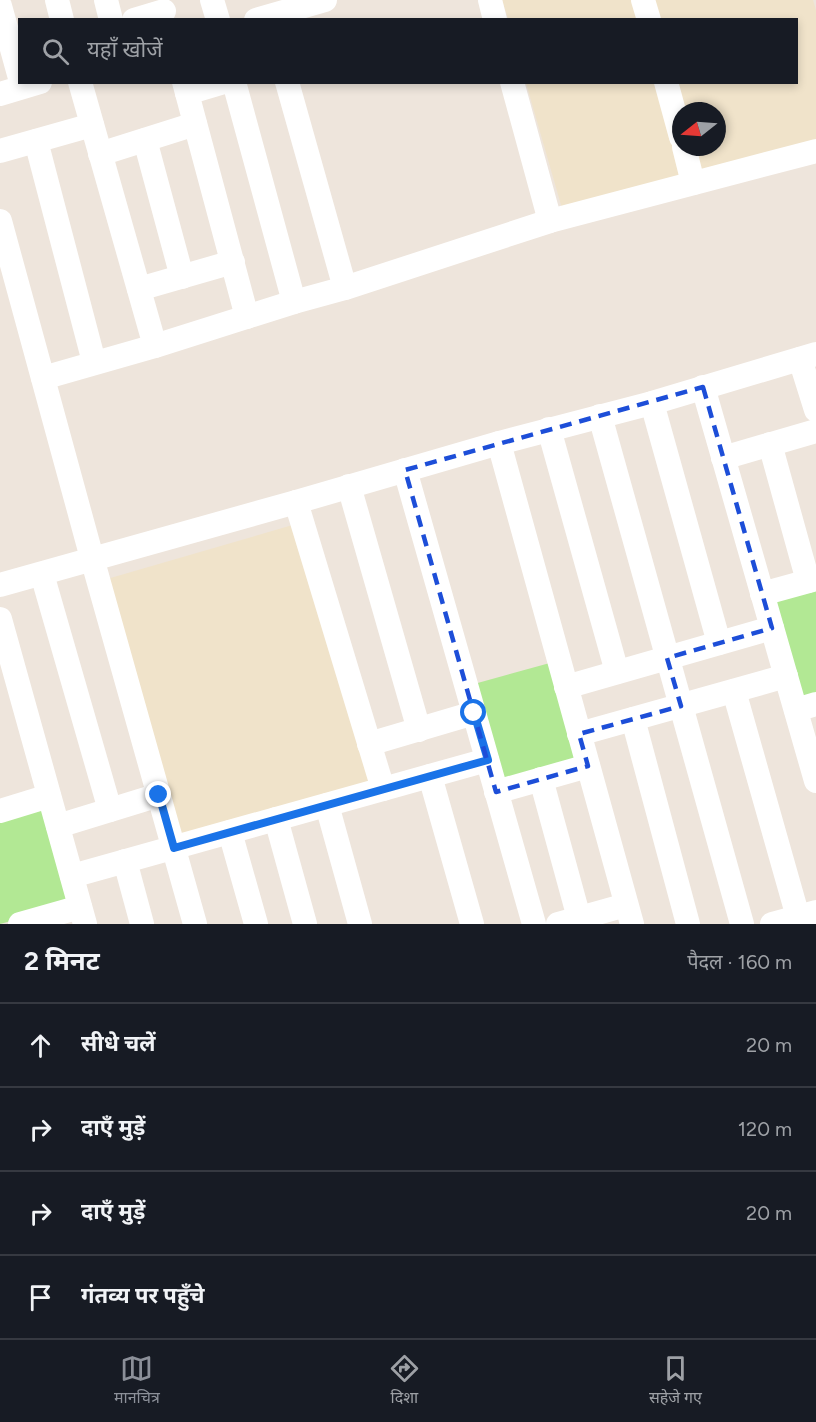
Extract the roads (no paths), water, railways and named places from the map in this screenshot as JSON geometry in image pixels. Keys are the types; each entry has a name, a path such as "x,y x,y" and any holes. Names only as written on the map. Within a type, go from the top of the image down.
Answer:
{"street":[{"path":"57,0 62,18"},
{"path":"106,0 110,18"},
{"path":"212,0 217,18"},
{"path":"266,14 323,0"},
{"path":"490,0 494,18"},
{"path":"644,0 648,18"},
{"path":"0,6 18,74"},
{"path":"140,18 164,10"},
{"path":"81,84 154,346"},
{"path":"211,84 185,88 247,317"},
{"path":"235,84 294,302"},
{"path":"288,84 345,288"},
{"path":"513,84 550,221"},
{"path":"667,84 672,104"},
{"path":"100,154 195,124"},
{"path":"0,152 92,125"},
{"path":"145,140 182,277"},
{"path":"36,141 94,362"},
{"path":"43,378 345,288 550,221 816,151"},
{"path":"686,156 693,183"},
{"path":"0,221 195,924"},
{"path":"139,289 232,262"},
{"path":"0,585 549,429 652,403 808,357 816,410"},
{"path":"702,387 786,676 806,707 816,781"},
{"path":"652,403 719,643"},
{"path":"600,416 742,924"},
{"path":"549,429 617,672"},
{"path":"723,458 816,431"},
{"path":"499,443 629,914 568,921 541,779"},
{"path":"762,594 812,580 770,444"},
{"path":"405,470 534,924"},
{"path":"349,486 419,730"},
{"path":"296,502 383,789"},
{"path":"42,574 110,810"},
{"path":"0,619 5,655 58,826 83,916 31,923"},
{"path":"566,687 772,628"},
{"path":"579,734 786,676"},
{"path":"734,691 805,917 772,924"},
{"path":"369,744 474,713"},
{"path":"633,719 688,924"},
{"path":"72,876 488,760"},
{"path":"496,792 588,766"},
{"path":"430,776 472,924"},
{"path":"58,826 159,795"},
{"path":"2,805 49,796"},
{"path":"327,805 360,924"},
{"path":"276,819 305,924"},
{"path":"230,832 256,924"},
{"path":"125,861 142,924"}]}
